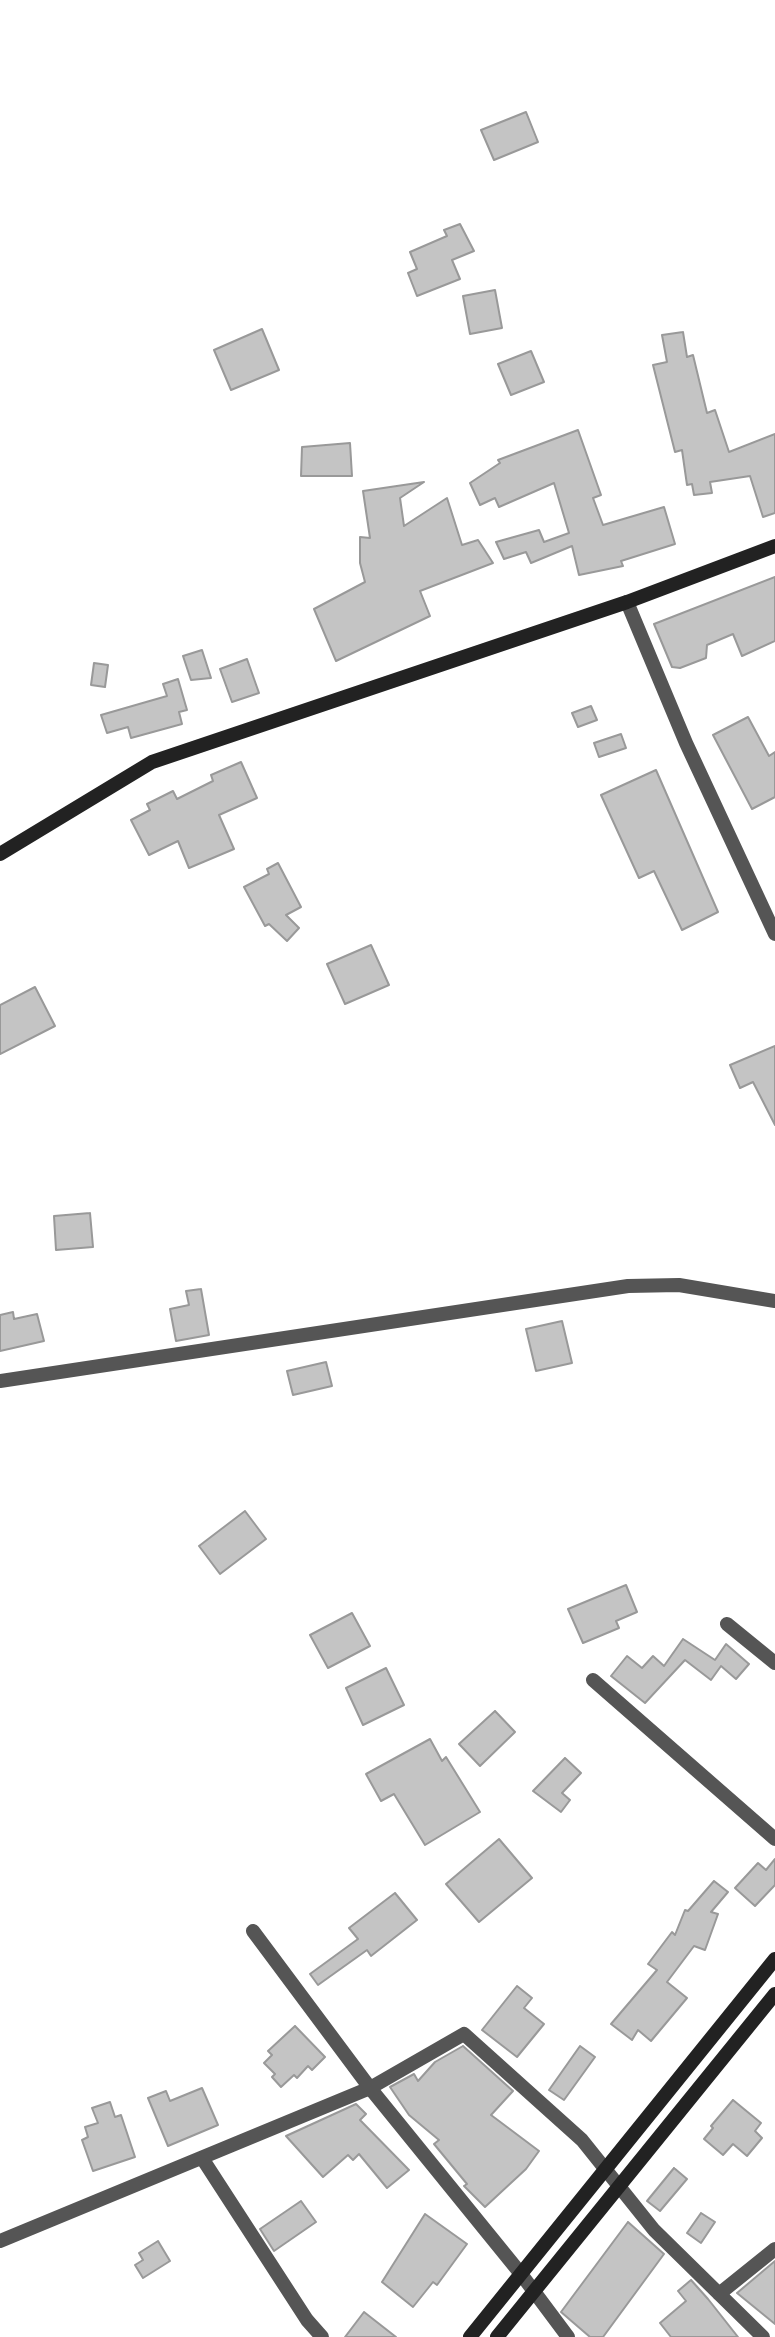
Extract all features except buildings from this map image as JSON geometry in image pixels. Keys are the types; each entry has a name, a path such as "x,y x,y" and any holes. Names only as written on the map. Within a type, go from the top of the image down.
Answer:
{"main road":[{"path":"0,855 152,762 627,602 775,546"},
{"path":"470,2337 775,1959"},
{"path":"497,2337 775,1994"}],"street":[{"path":"627,602 686,743 775,934"},
{"path":"0,1381 628,1286 680,1285 775,1301"},
{"path":"727,1623 775,1663"},
{"path":"593,1680 775,1839"},
{"path":"253,1931 370,2088 522,2274 568,2337"},
{"path":"0,2241 370,2088 464,2034 582,2140 654,2230 764,2337"},
{"path":"202,2158 307,2320 322,2337"},
{"path":"719,2294 775,2249"}]}
